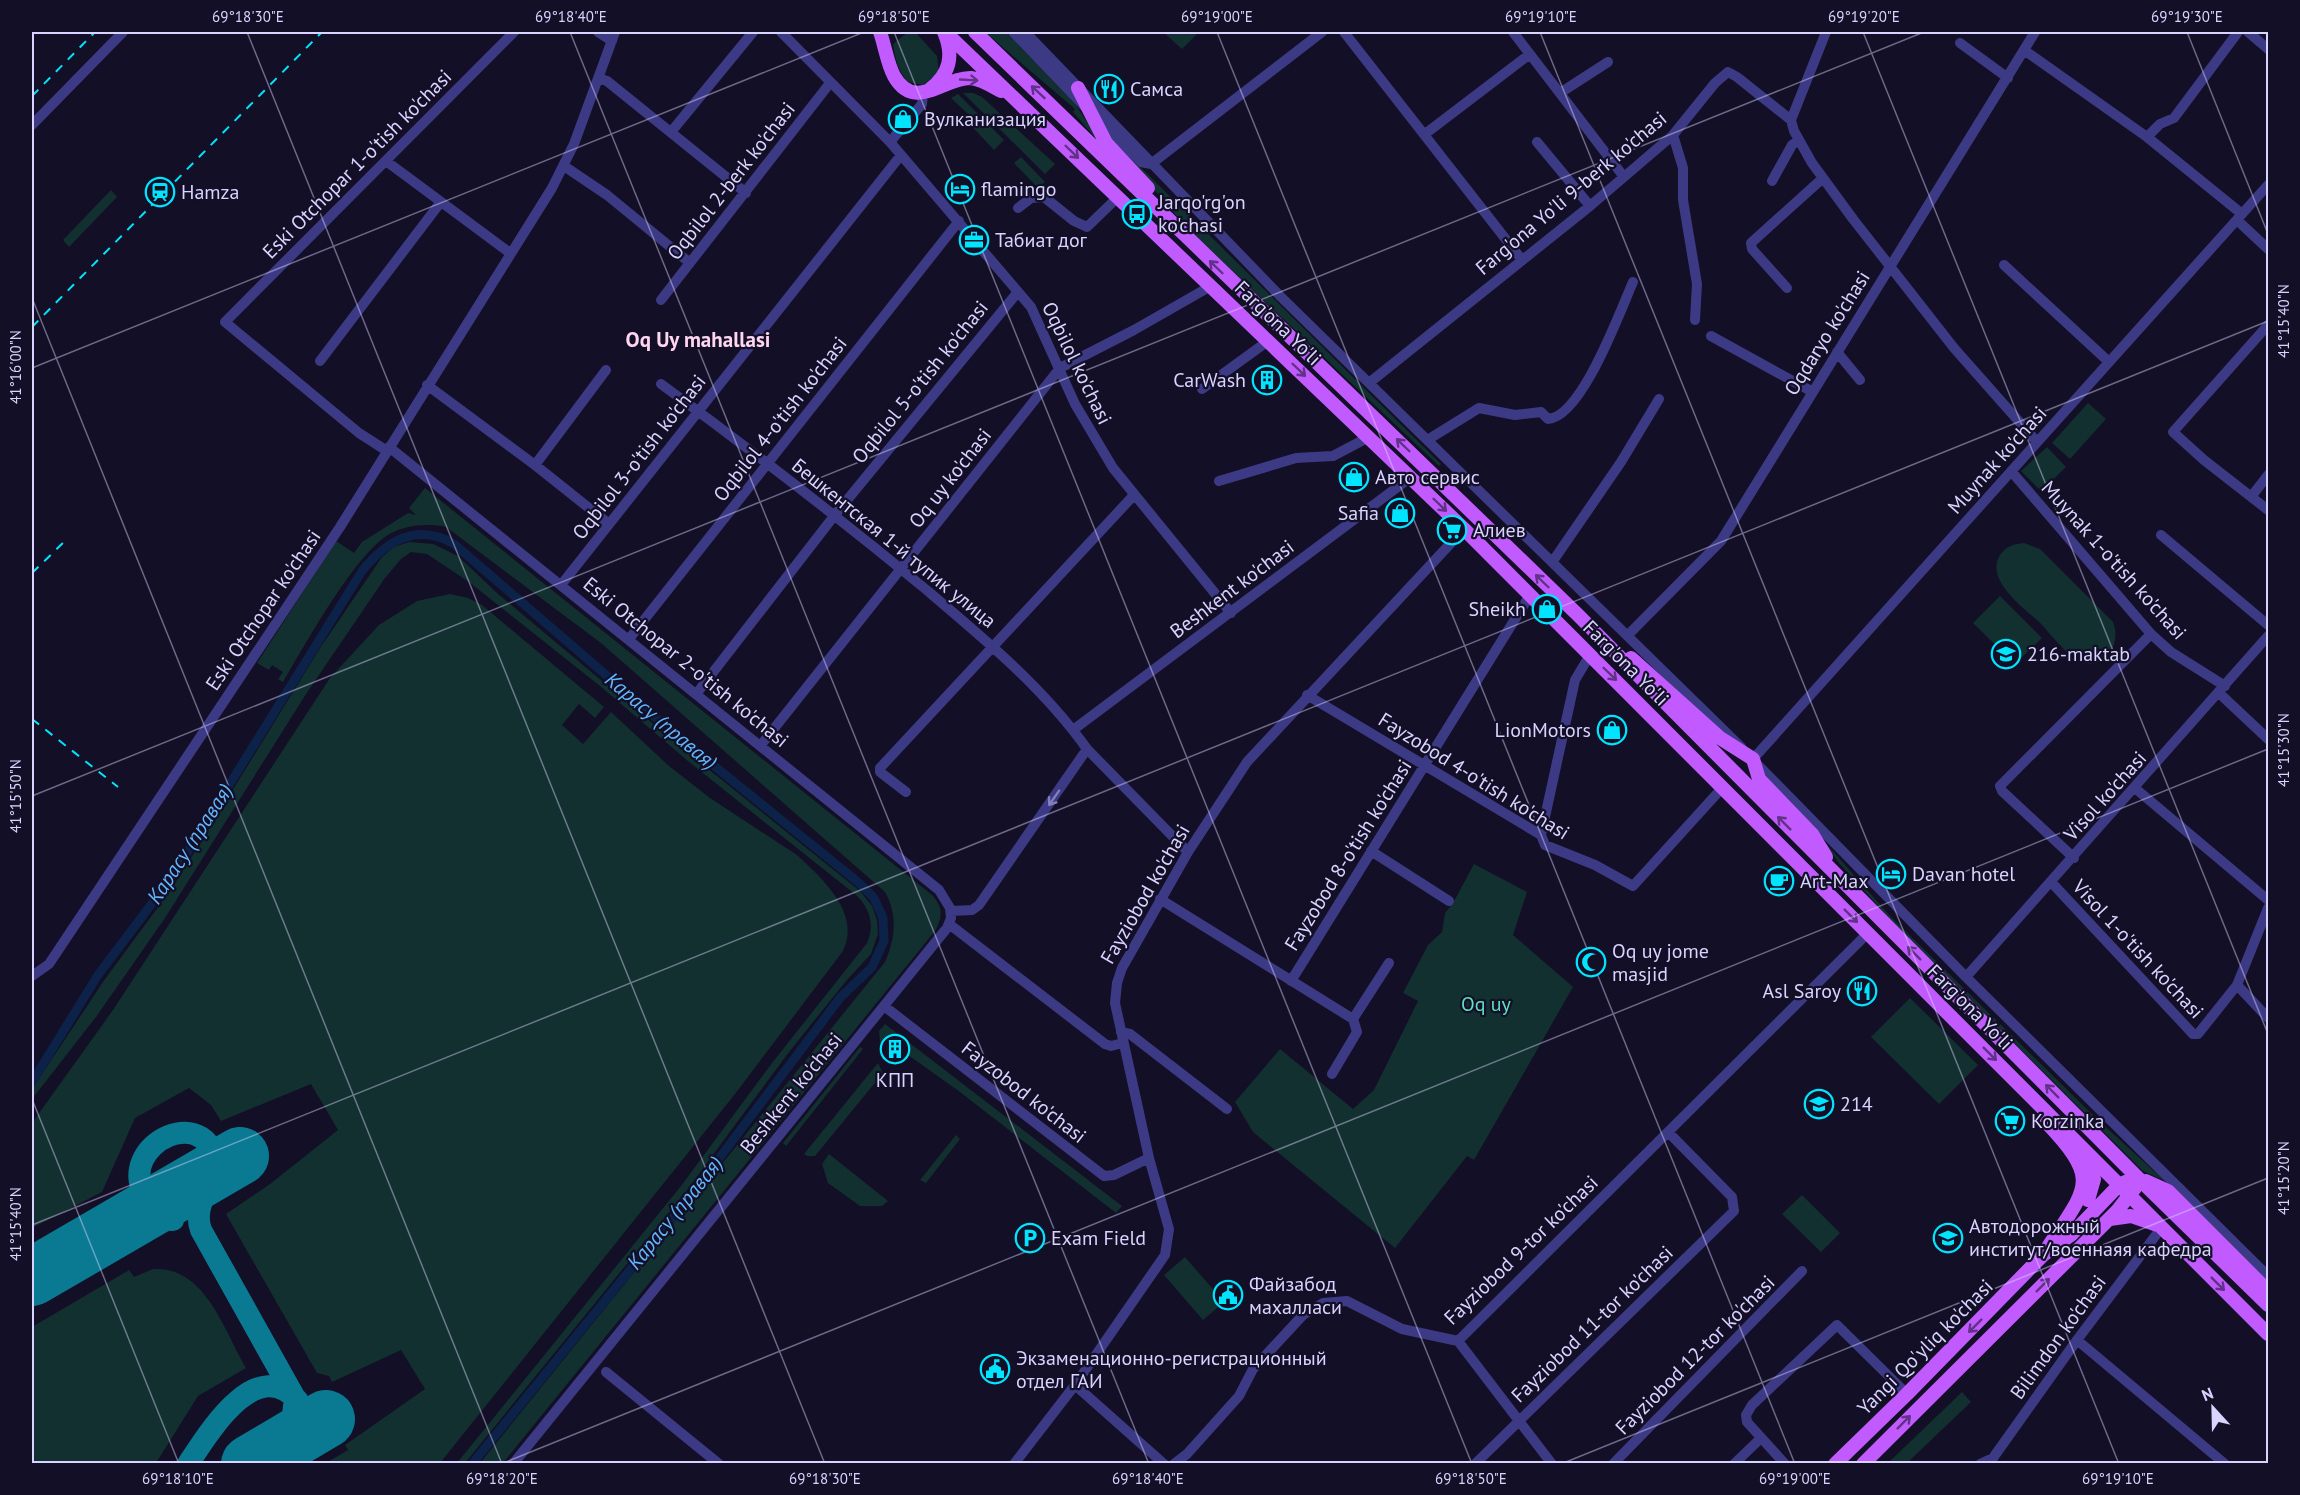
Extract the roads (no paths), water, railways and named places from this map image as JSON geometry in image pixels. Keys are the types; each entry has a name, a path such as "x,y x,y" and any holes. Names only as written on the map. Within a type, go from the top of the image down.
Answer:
{"main road":[{"path":"880,32 895,77 908,90 923,93 958,80 971,78 1015,97"},
{"path":"923,93 937,84 949,67 950,48 944,32"},
{"name":"Farg'ona Yo'li","path":"944,32 1015,97 1464,529 2268,1334"},
{"name":"Farg'ona Yo'li","path":"975,32 1180,234 1426,467 1578,615 2137,1177 2268,1305"},
{"path":"1078,88 1106,143 1150,190 1180,234"},
{"path":"1578,615 1659,681 1720,738 1752,759 1759,779 1812,834 1840,879"},
{"path":"2026,1090 2047,1118 2084,1159 2094,1176 2090,1198 2055,1237 2043,1255"},
{"path":"2120,1184 2137,1177 2168,1191 2268,1291"},
{"name":"Yangi Qo'yliq ko'chasi","path":"1863,1464 2131,1196 2137,1177"},
{"name":"Yangi Qo'yliq ko'chasi","path":"1835,1464 2043,1255 2072,1234 2120,1184"},
{"path":"2108,1220 2131,1216 2162,1227"}],"street":[{"path":"32,125 123,32"},
{"name":"Eski Otchopar 1-o'tish ko'chasi","path":"225,322 514,32"},
{"path":"598,32 614,36"},
{"path":"671,132 753,32"},
{"name":"Oqbilol ko'chasi","path":"781,32 890,142 1031,307 1075,404 1113,468 1179,546 1231,613"},
{"name":"Farg'ona Yo'li","path":"1013,32 1141,162 1151,164"},
{"name":"Farg'ona Yo'li","path":"1025,32 1132,141 1151,164 1369,383 1628,635 1966,977 2268,1276"},
{"path":"1151,164 1322,32"},
{"path":"1344,32 1522,260"},
{"path":"1513,32 1624,177"},
{"path":"1826,32 1791,120 1799,140 1823,178 1954,348 2037,442"},
{"name":"Oqdaryo ko'chasi","path":"1628,635 1721,542 1811,391 2035,32"},
{"path":"2147,137 2160,124 2174,118 2238,32"},
{"path":"2248,32 2268,49"},
{"name":"Eski Otchopar ko'chasi","path":"32,976 49,964 340,527 564,166 614,36"},
{"path":"1960,43 2008,78"},
{"path":"2024,50 2147,137 2240,217 2268,249"},
{"path":"1425,134 1530,54"},
{"path":"1560,93 1608,62"},
{"name":"Farg'ona Yo'li 9-berk ko'chasi","path":"1369,383 1624,177 1672,135 1715,83 1728,72 1737,76 1791,120"},
{"path":"598,78 607,81 746,193"},
{"name":"Oqbilol 2-berk ko'chasi","path":"661,300 830,83"},
{"path":"890,142 922,104 923,93"},
{"path":"1672,135 1683,168 1683,200 1697,284 1695,320"},
{"path":"1772,181 1792,145 1799,140"},
{"path":"1538,142 1590,206"},
{"name":"Oqbilol 3-o'tish ko'chasi","path":"561,585 901,155"},
{"path":"386,161 510,253"},
{"path":"564,166 607,195 690,263"},
{"path":"1787,288 1752,249 1750,243 1823,178"},
{"name":"Muynak ko'chasi","path":"1752,759 2268,185"},
{"path":"1018,208 1031,198 1044,197 1074,221 1087,227 1118,197"},
{"path":"320,361 441,203"},
{"name":"Oqbilol 4-o'tish ko'chasi","path":"629,639 959,221"},
{"path":"2004,265 2109,362"},
{"path":"1429,439 1479,408 1515,415 1541,412 1548,419 1553,418 1577,398 1595,369 1633,282"},
{"name":"Oq uy ko'chasi","path":"761,745 1060,368 1134,330 1211,286"},
{"name":"Oqbilol 5-o'tish ko'chasi","path":"698,693 834,516 1017,293"},
{"name":"Eski Otchopar 2-o'tish ko'chasi","path":"225,322 359,433 388,449 698,693 939,890 951,911"},
{"path":"2268,326 2173,432 2204,460 2268,510"},
{"path":"1711,336 1811,391"},
{"path":"1202,389 1268,340"},
{"path":"1837,352 1860,381"},
{"path":"535,465 606,370"},
{"name":"Бешкентская 1-й тупик улица","path":"661,384 834,516 993,646 1073,730 1087,749 1188,852"},
{"path":"427,385 535,465 609,524"},
{"path":"1552,561 1621,462 1659,399"},
{"path":"1220,481 1296,458 1334,456 1369,437"},
{"name":"Muynak 1-o'tish ko'chasi","path":"2011,471 2151,634 2222,690 2268,740"},
{"path":"2251,497 2268,475"},
{"name":"Beshkent ko'chasi","path":"1073,730 1411,477"},
{"path":"906,792 880,772 880,768 1134,495"},
{"name":"Fayziobod ko'chasi","path":"1014,1464 1075,1385 1167,1251 1169,1229 1149,1158 1115,998 1118,978 1188,852 1247,762 1464,529"},
{"path":"2161,536 2268,625"},
{"name":"Fayzobod 8-o'tish ko'chasi","path":"1291,981 1530,595"},
{"name":"Visol 1-o'tish ko'chasi","path":"2074,858 2002,791 2000,786 2151,634"},
{"name":"Visol ko'chasi","path":"1966,977 2136,789 2268,636"},
{"path":"1541,835 1575,680 1590,655"},
{"name":"Fayzobod 4-o'tish ko'chasi","path":"1308,695 1541,835 1545,845 1595,865 1633,886 1724,787"},
{"path":"951,911 972,910 985,897 1087,749"},
{"path":"2136,789 2268,900"},
{"path":"1371,851 1449,901"},
{"name":"Visol 1-o'tish ko'chasi","path":"2052,883 2193,1034 2198,1035 2237,985 2268,908"},
{"path":"1160,899 1353,1019 1357,1032 1332,1074"},
{"name":"Beshkent ko'chasi","path":"519,1461 949,924 951,911"},
{"path":"949,924 1105,1044 1130,1034 1227,1109"},
{"name":"Fayziobod 9-tor ko'chasi","path":"1173,1463 1187,1454 1239,1396 1253,1369 1303,1315 1323,1303 1347,1301 1402,1329 1458,1341 1868,933"},
{"path":"1353,1019 1389,963"},
{"path":"2237,985 2268,1018"},
{"name":"Fayzobod ko'chasi","path":"884,1006 1104,1176 1114,1175 1149,1158"},
{"name":"Fayziobod 11-tor ko'chasi","path":"1476,1463 1734,1211 1732,1197 1669,1133"},
{"name":"Bilimdon ko'chasi","path":"1980,1464 1998,1461 2077,1340 2162,1227"},
{"name":"Fayziobod 12-tor ko'chasi","path":"1613,1464 1802,1271"},
{"path":"1785,1464 1747,1422 1746,1415 1752,1405 1837,1325 1907,1394"},
{"path":"2077,1340 2225,1463"},
{"path":"1458,1341 1552,1464"},
{"path":"606,1372 719,1464"},
{"path":"1075,1385 1164,1464"},
{"path":"1734,1464 1761,1438"},
{"path":"1187,1454 1196,1464"}],"waterway":[{"name":"Карасу (правая)","path":"32,1082 98,975 172,877 362,571 371,560 392,543 415,535 427,535 454,544 671,731 858,882 874,898 883,918 884,941 872,967 840,998 696,1189 472,1464"}],"railway":[{"path":"32,96 95,32"},
{"path":"32,327 322,32"},
{"path":"32,573 64,542"},
{"path":"32,719 118,787"}],"place":[{"name":"Самса","path":"1109,89"},
{"name":"Вулканизация","path":"903,119"},
{"name":"flamingo","path":"960,189"},
{"name":"Hamza","path":"160,192"},
{"name":"Jarqo'rg'on ko'chasi","path":"1137,214"},
{"name":"Табиат дог","path":"974,240"},
{"name":"CarWash","path":"1267,380"},
{"name":"Авто сервис","path":"1354,477"},
{"name":"Safia","path":"1400,513"},
{"name":"Алиев","path":"1452,530"},
{"name":"Sheikh","path":"1547,609"},
{"name":"216-maktab","path":"2006,654"},
{"name":"LionMotors","path":"1612,730"},
{"name":"Davan hotel","path":"1891,874"},
{"name":"Art-Max","path":"1779,881"},
{"name":"Oq uy jome masjid","path":"1591,962"},
{"name":"Asl Saroy","path":"1862,991"},
{"name":"КПП","path":"895,1049"},
{"name":"214","path":"1819,1104"},
{"name":"Korzinka","path":"2010,1121"},
{"name":"Exam Field","path":"1030,1238"},
{"name":"Автодорожный институт/военнаяя кафедра","path":"1948,1238"},
{"name":"Файзабод махалласи","path":"1228,1295"},
{"name":"Экзаменационно-регистрационный отдел ГАИ","path":"995,1369"}],"district":[{"name":"Oq Uy mahallasi","path":"698,340"}],"park label":[{"name":"Oq uy","path":"1486,1004"}]}
